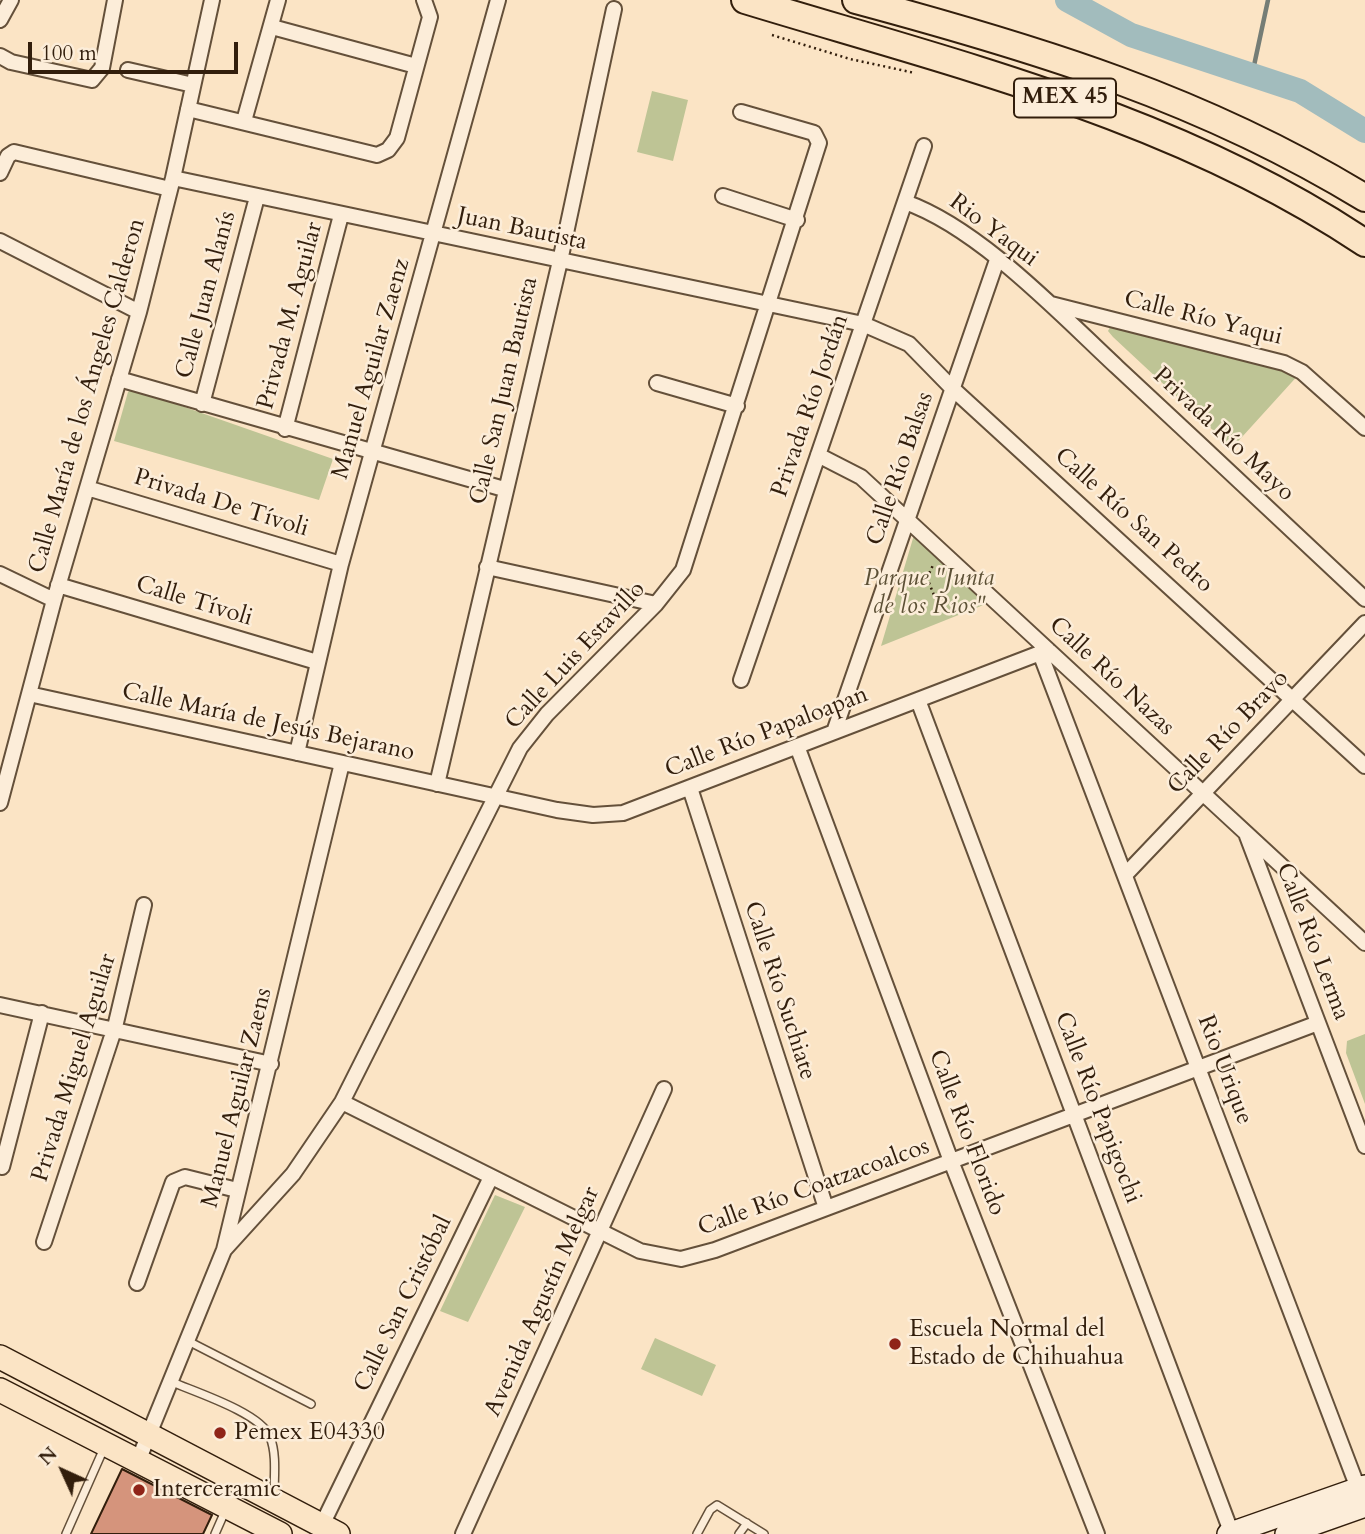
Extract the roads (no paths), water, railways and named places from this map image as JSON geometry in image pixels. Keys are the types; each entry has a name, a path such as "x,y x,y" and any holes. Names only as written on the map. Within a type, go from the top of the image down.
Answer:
{"highway":[{"name":"MEX 45","path":"745,0 1035,88 1111,114 1221,159 1365,243"},
{"name":"MEX 45","path":"856,0 1063,58 1121,79 1248,133 1365,198"}],"main road":[{"path":"0,1357 330,1530"},
{"path":"0,1390 280,1534"}],"street":[{"path":"0,20 11,0"},
{"path":"0,56 11,62 87,80 95,78 102,68 116,0"},
{"name":"Calle María de los Ángeles Calderon","path":"0,803 58,585 139,312 212,0"},
{"path":"244,121 278,0"},
{"path":"188,108 377,155 388,150 397,138 430,17 424,0"},
{"name":"Manuel Aguilar Zaenz","path":"297,753 341,564 498,0"},
{"name":"Calle San Juan Bautista","path":"437,783 559,261 614,9"},
{"path":"272,27 416,66"},
{"path":"128,70 193,85"},
{"name":"Calle Luis Estavillo","path":"224,1250 293,1174 342,1102 530,734 656,604 678,579 686,563 797,220 819,143 814,133 741,112"},
{"name":"Privada Río Jordán","path":"741,680 924,146"},
{"name":"Juan Bautista","path":"0,173 8,156 14,152 171,184 257,197 863,324"},
{"name":"Calle Juan Alanís","path":"202,404 257,197"},
{"path":"723,197 797,220"},
{"name":"Rio Yaqui","path":"905,202 945,219 1050,304"},
{"name":"Privada M. Aguilar","path":"285,429 341,215"},
{"path":"0,241 139,312"},
{"name":"Calle Río Balsas","path":"834,732 997,260"},
{"name":"Calle Río Yaqui","path":"1050,304 1284,363 1302,372 1365,428"},
{"name":"Privada Río Mayo","path":"1050,304 1365,599"},
{"name":"Calle Río San Pedro","path":"863,324 909,344 953,389 1365,766"},
{"path":"119,379 285,429 505,489"},
{"path":"657,383 737,406"},
{"name":"Calle Río Nazas","path":"818,455 861,477 1044,651 1365,943"},
{"name":"Privada De Tívoli","path":"87,488 341,564"},
{"path":"487,567 656,604"},
{"path":"0,574 54,600"},
{"name":"Calle Tívoli","path":"58,585 317,662"},
{"name":"Calle Río Bravo","path":"1126,874 1365,623"},
{"name":"Calle Río Papaloapan","path":"496,796 565,811 608,816 623,813 1044,651"},
{"name":"Rio Urique","path":"1044,651 1199,1068 1363,1496"},
{"name":"Calle María de Jesús Bejarano","path":"29,694 496,796"},
{"name":"Calle Río Papigochi","path":"918,700 1076,1114 1230,1534"},
{"name":"Calle Río Florido","path":"797,746 951,1161 1097,1534"},
{"name":"Manuel Aguilar Zaens","path":"138,1461 224,1250 341,763"},
{"name":"Calle Río Suchiate","path":"690,788 826,1208"},
{"name":"Calle Río Lerma","path":"1246,833 1365,1146"},
{"name":"Privada Miguel Aguilar","path":"44,1242 115,1027 144,905"},
{"path":"0,1005 115,1027 271,1063"},
{"path":"2,1167 42,1013"},
{"name":"Calle Río Coatzacoalcos","path":"600,1232 640,1251 681,1259 826,1208 1318,1023"},
{"name":"Avenida Agustín Melgar","path":"463,1534 664,1089"},
{"path":"342,1102 600,1232"},
{"path":"137,1283 173,1182 185,1177 237,1189"},
{"name":"Calle San Cristóbal","path":"330,1530 491,1177"},
{"path":"1230,1534 1363,1496"},
{"path":"1286,1534 1363,1496"}],"lane":[{"path":"188,1341 311,1404"},
{"path":"172,1382 249,1416 265,1428 273,1448 274,1501"},
{"path":"66,1534 106,1445"},
{"path":"697,1534 710,1510 718,1505 764,1534"},
{"path":"215,1534 227,1507"},
{"path":"739,1534 747,1522"}],"waterway":[{"path":"1067,0 1131,35 1300,91 1365,131"},
{"path":"1252,75 1268,0"}],"place":[{"name":"Escuela Normal del Estado de Chihuahua","path":"895,1344"},
{"name":"Pemex E04330","path":"220,1433"},
{"name":"Interceramic","path":"139,1490"}],"park label":[{"name":"Parque \"Junta de los Rios\"","path":"929,593"}]}
